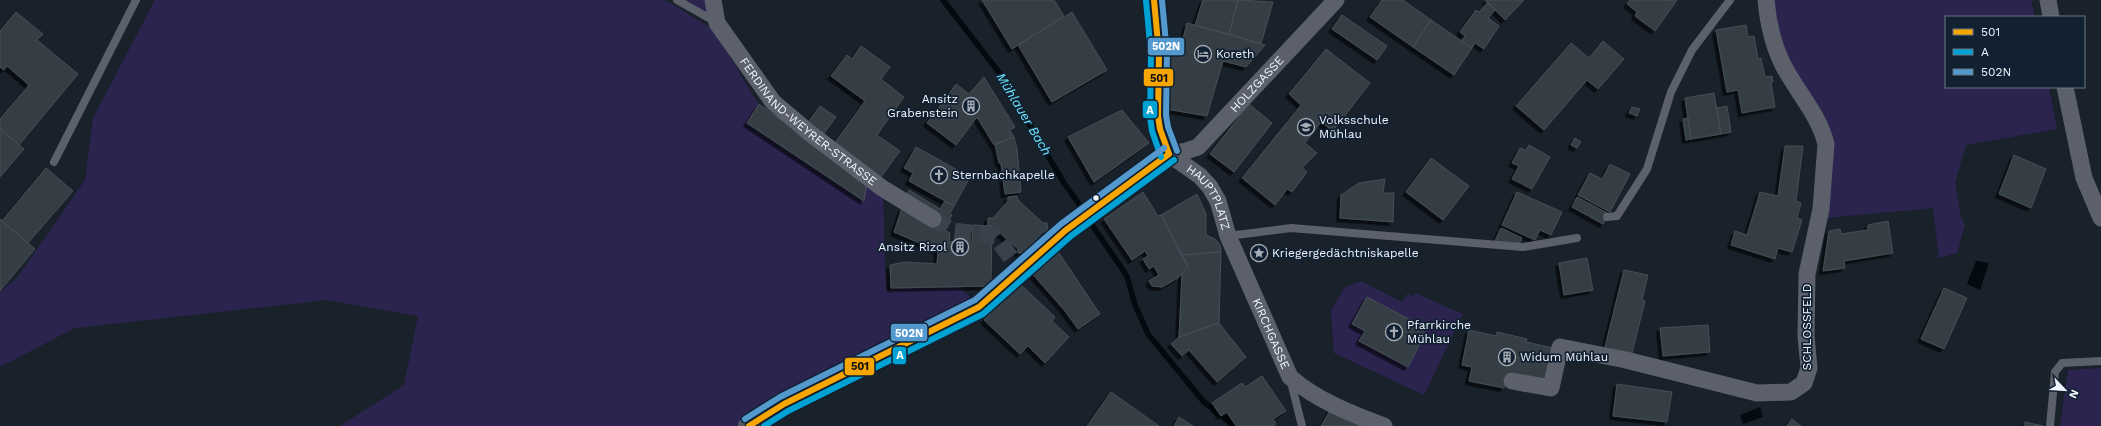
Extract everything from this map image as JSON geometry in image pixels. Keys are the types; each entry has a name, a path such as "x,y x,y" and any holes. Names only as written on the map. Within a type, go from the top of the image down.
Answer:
{"main road":[{"path":"749,426 784,404 979,307 1066,230 1104,200 1169,154 1160,129 1158,116 1159,54 1154,0"}],"street":[{"name":"FERDINAND-WEYRER-STRASSE","path":"713,0 717,22 773,102 811,134 882,188 933,220"},
{"name":"HOLZGASSE","path":"1169,154 1198,147 1336,0"},
{"name":"SCHLOSSFELD","path":"1512,381 1550,388 1560,347 1626,360 1757,393 1791,392 1804,383 1809,368 1806,336 1807,274 1821,209 1826,144 1824,135 1776,49 1766,0"},
{"path":"2048,0 2051,16"},
{"path":"2065,88 2084,178 2101,218"},
{"name":"HAUPTPLATZ","path":"1169,154 1200,176 1210,188 1218,201 1228,236"},
{"name":"KIRCHGASSE","path":"1228,236 1290,377 1305,390 1318,398 1384,426"}],"lane":[{"path":"54,162 136,0"},
{"path":"677,0 717,22"},
{"path":"1607,217 1617,216 1647,169 1671,92 1692,50 1730,0"},
{"path":"1228,236 1291,228 1523,247 1577,238"},
{"path":"2050,426 2055,372 2062,363 2101,361"},
{"path":"1290,377 1302,426"}],"shaded area":[{"path":"155,0 663,0 669,2 714,30 757,102 883,195 886,290 958,285 971,298 741,426 340,426 404,385 418,316 326,300 75,328 0,367 0,292 17,278 85,180 93,118"},
{"path":"677,0 713,0 717,23"},
{"path":"1771,0 2031,0 2035,16 1945,16 1945,88 2049,88 2057,129 1966,145 1955,183 1961,217 1965,225 1957,253 1939,258 1933,208 1826,218 1831,153 1785,56"},
{"path":"1976,261 1989,263 1980,290 1967,284"},
{"path":"1361,281 1402,302 1407,294 1413,296 1415,293 1463,314 1424,395 1334,353 1331,311 1344,288"},
{"path":"2101,368 2101,426 2060,426 2068,370"},
{"path":"1760,407 1763,417 1743,424 1740,415"}],"building":[{"path":"982,0 1054,0 1064,16 1012,49"},
{"path":"1203,0 1238,0 1229,34 1195,25"},
{"path":"1238,0 1273,2 1261,44 1229,34"},
{"path":"1382,0 1403,0 1431,20 1413,47 1370,17"},
{"path":"1485,0 1524,0 1505,20"},
{"path":"1630,0 1677,0 1655,31 1635,16 1637,12 1627,4"},
{"path":"1488,2 1495,10 1488,18 1499,26 1484,49 1475,43 1472,48 1461,41 1465,36 1460,32 1476,10 1479,12"},
{"path":"16,12 43,34 37,40 78,74 19,145 0,129 0,119 29,85 7,66 4,70 0,67 0,31"},
{"path":"1072,12 1107,70 1052,102 1018,45"},
{"path":"1342,15 1387,46 1377,60 1332,29"},
{"path":"1431,20 1472,48 1454,75 1413,47"},
{"path":"1187,23 1265,45 1246,67 1223,61 1207,116 1166,109 1173,73 1169,72 1169,43 1173,37 1183,39"},
{"path":"1746,25 1748,37 1754,36 1758,59 1761,58 1765,77 1772,76 1773,82 1771,82 1775,107 1742,113 1738,90 1727,92 1716,30"},
{"path":"1603,41 1624,59 1598,89 1587,80 1544,130 1516,106 1571,43 1589,58"},
{"path":"861,46 890,67 881,79 904,97 877,135 900,151 878,181 831,148 865,101 831,76 847,55 852,59"},
{"path":"1326,49 1370,83 1333,131 1321,122 1305,143 1317,153 1302,168 1307,172 1292,192 1287,189 1275,205 1242,178 1301,105 1289,94"},
{"name":"Ansitz Grabenstein","path":"984,77 1015,127 1010,130 1014,137 994,145 977,117 956,145 927,123 956,84 969,94"},
{"path":"1714,93 1721,134 1691,139 1685,98"},
{"path":"759,104 867,183 864,201 747,123"},
{"path":"1249,104 1272,123 1234,172 1210,154"},
{"path":"820,106 836,117 822,136 807,124"},
{"path":"1727,106 1731,132 1721,134 1717,108"},
{"path":"1632,107 1640,109 1637,116 1629,113"},
{"path":"1122,110 1149,143 1094,182 1068,137"},
{"path":"1688,118 1691,139 1686,140 1683,119"},
{"path":"0,129 24,149 0,177"},
{"path":"1014,137 1017,149 1021,192 1005,194 1001,163 999,163 995,144"},
{"path":"1575,138 1581,142 1577,148 1571,145"},
{"path":"1529,145 1550,157 1532,189 1512,179 1519,166 1512,163 1520,148 1526,150"},
{"path":"1785,146 1803,146 1796,201 1801,203 1797,218 1802,220 1792,252 1778,248 1775,259 1731,245 1735,231 1747,235 1760,192 1778,196"},
{"name":"Sternbachkapelle","path":"916,147 970,177 954,206 909,181 913,173 904,168"},
{"path":"2014,155 2046,169 2031,208 1999,194"},
{"path":"1431,158 1469,186 1443,220 1406,192"},
{"path":"1610,164 1630,174 1610,212 1578,195 1590,173 1602,179"},
{"path":"46,168 73,191 28,243 2,221"},
{"path":"1385,179 1383,193 1394,193 1393,222 1340,218 1341,195 1359,183"},
{"path":"909,190 940,209 945,201 954,206 950,213 952,215 944,230 935,225 904,199"},
{"path":"1143,192 1158,216 1161,215 1188,266 1178,278 1162,287 1152,286 1149,281 1159,275 1154,266 1149,269 1143,259 1148,256 1145,251 1132,260 1104,219"},
{"path":"1517,192 1562,212 1551,235 1540,230 1535,240 1502,225"},
{"path":"1197,194 1206,214 1206,235 1215,239 1220,245 1221,252 1181,255 1161,215"},
{"path":"1017,196 1018,200 1043,223 1047,223 1048,232 1043,232 1027,249 1027,253 1018,253 1018,249 992,226 988,225 988,218 993,218 1008,201 1008,197"},
{"path":"1577,197 1609,214 1603,224 1572,207"},
{"name":"Ansitz Rizol","path":"902,208 950,233 949,242 972,242 973,225 992,226 991,286 891,288 890,265 905,262 937,264 938,251 894,232"},
{"path":"0,219 35,249 0,291"},
{"path":"1888,221 1893,253 1844,261 1845,268 1823,271 1829,231 1840,229 1841,234 1868,230 1868,225"},
{"path":"1501,228 1522,238 1518,246 1494,243"},
{"path":"1057,250 1100,314 1078,329 1065,311 1030,271"},
{"path":"1221,252 1219,323 1179,337 1182,274 1188,266 1181,255"},
{"path":"1587,258 1593,290 1564,295 1559,263"},
{"path":"1624,270 1648,275 1642,300 1645,301 1631,357 1604,351"},
{"path":"1019,283 1055,317 1052,321 1069,337 1045,363 1028,346 1020,354 984,320"},
{"path":"1944,288 1967,298 1944,349 1921,339"},
{"name":"Pfarrkirche Mühlau","path":"1367,297 1422,326 1425,334 1408,367 1359,341 1365,331 1352,324"},
{"path":"1219,323 1246,357 1217,382 1189,350 1182,356 1171,344 1179,337"},
{"path":"1708,325 1710,352 1663,356 1660,328"},
{"name":"Widum Mühlau","path":"1469,330 1496,336 1497,332 1527,339 1526,342 1553,348 1546,381 1507,373 1504,388 1469,381 1472,367 1462,365"},
{"path":"1262,376 1286,411 1273,419 1276,424 1273,426 1236,426 1227,412 1221,416 1212,403 1242,383 1245,387"},
{"path":"1617,384 1672,392 1667,422 1613,416"},
{"path":"1111,392 1159,426 1087,426"},
{"path":"1331,409 1367,426 1321,426"},
{"path":"1179,417 1193,426 1174,426"},
{"path":"1792,419 1801,426 1787,426"},
{"path":"2025,422 2043,426 2025,426"}],"waterway":[{"name":"Mühlauer Bach","path":"943,0 998,71 1064,183 1084,211"},
{"name":"Mühlauer Bach","path":"1088,219 1127,276 1135,305 1148,334 1203,401 1234,426"}],"tunnel":[{"path":"933,219 953,231 995,236 1020,270"}],"transit line":[{"name":"501","path":"1154,0 1159,54 1158,116 1160,129 1169,154"},
{"name":"502N","path":"1162,0 1167,54 1166,115 1168,127 1177,151"},
{"name":"A","path":"1146,1 1151,54 1150,117 1152,131 1161,157"},
{"name":"502N","path":"745,419 780,397 975,300 1061,224 1164,148"},
{"name":"501","path":"749,426 784,404 979,307 1066,230 1169,154"},
{"name":"A","path":"764,426 788,411 983,314 1071,236 1174,160"}],"place":[{"name":"Koreth","path":"1203,54"},
{"name":"Ansitz Grabenstein","path":"971,106"},
{"name":"Volksschule Mühlau","path":"1306,127"},
{"name":"Sternbachkapelle","path":"939,175"},
{"name":"Ansitz Rizol","path":"960,247"},
{"name":"Kriegergedächtniskapelle","path":"1259,253"},
{"name":"Pfarrkirche Mühlau","path":"1394,332"},
{"name":"Widum Mühlau","path":"1507,357"}]}
